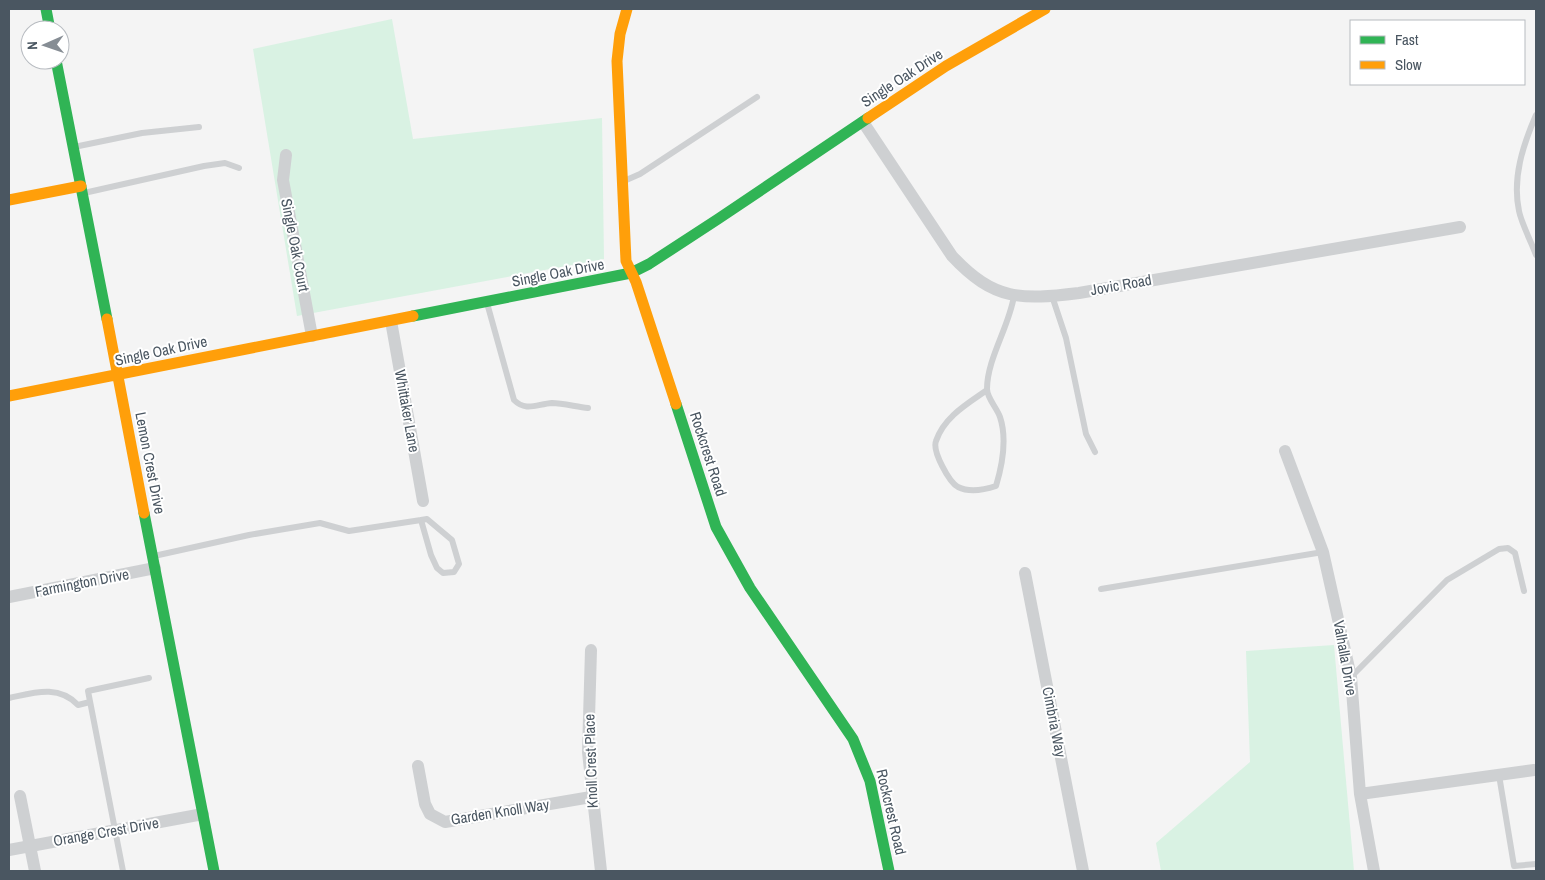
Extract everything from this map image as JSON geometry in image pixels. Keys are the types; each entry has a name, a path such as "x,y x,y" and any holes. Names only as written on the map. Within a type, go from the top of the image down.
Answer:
{"street":[{"name":"Rockcrest Road","path":"627,9 620,34 617,61 620,183 625,255 716,527 745,580 853,738 872,789 890,871"},
{"name":"Single Oak Drive","path":"9,396 118,376 631,273 672,249 954,61 1045,9"},
{"name":"Lemon Crest Drive","path":"58,70 214,871"},
{"name":"Jovic Road","path":"863,122 952,256 980,281 993,289 1014,296 1052,296 1460,227"},
{"name":"Single Oak Court","path":"286,155 283,180 312,336"},
{"path":"9,200 82,189"},
{"name":"Whittaker Lane","path":"391,320 424,502"},
{"name":"Valhalla Drive","path":"1285,452 1323,552 1352,676 1360,794 1374,871"},
{"name":"Farmington Drive","path":"9,597 154,562"},
{"name":"Cimbria Way","path":"1026,573 1083,871"},
{"name":"Knoll Crest Place","path":"591,650 588,752 591,796 601,871"},
{"name":"Garden Knoll Way","path":"418,766 430,814 445,822 591,796"},
{"path":"1360,794 1534,770"},
{"path":"20,796 35,871"},
{"name":"Orange Crest Drive","path":"9,850 203,814"}],"lane":[{"path":"620,183 640,174 757,96"},
{"path":"1536,115 1524,144 1517,183 1519,211 1536,255"},
{"path":"74,148 142,133 199,127"},
{"path":"82,189 225,163 239,168"},
{"path":"987,390 951,416 940,430 934,444 938,458 957,487 971,491 985,490 996,486 1003,444 1000,418 987,390 993,360 1009,321 1014,296"},
{"path":"1052,296 1066,338 1086,434 1095,452"},
{"path":"487,302 514,400 519,406 527,408 552,403 588,408"},
{"path":"154,562 249,535 320,523 349,531 427,519 452,540 459,564 454,572 444,573 437,568 421,520"},
{"path":"1352,676 1447,580 1499,549 1508,548 1515,553 1524,592"},
{"path":"1100,589 1323,552"},
{"path":"123,871 88,691 149,678"},
{"path":"9,698 53,691 71,697 78,705 90,702"},
{"path":"1499,775 1514,868 1536,864"}],"green space":[{"path":"392,19 413,139 602,118 604,259 297,316 253,49"},
{"path":"1334,645 1354,871 1161,871 1156,843 1250,762 1246,651"}],"traffic: fast":[{"path":"46,9 48,20"},
{"path":"58,70 107,319"},
{"path":"413,316 631,273 649,264 718,219 868,118"},
{"path":"676,404 716,527 750,588 853,739 870,781 889,871"},
{"path":"144,513 214,871"}],"traffic: slow":[{"path":"627,9 620,34 617,61 626,261 636,282 676,404"},
{"path":"868,118 946,66 1045,9"},
{"path":"9,200 81,186"},
{"path":"9,396 413,316"},
{"path":"107,319 144,513"}]}
